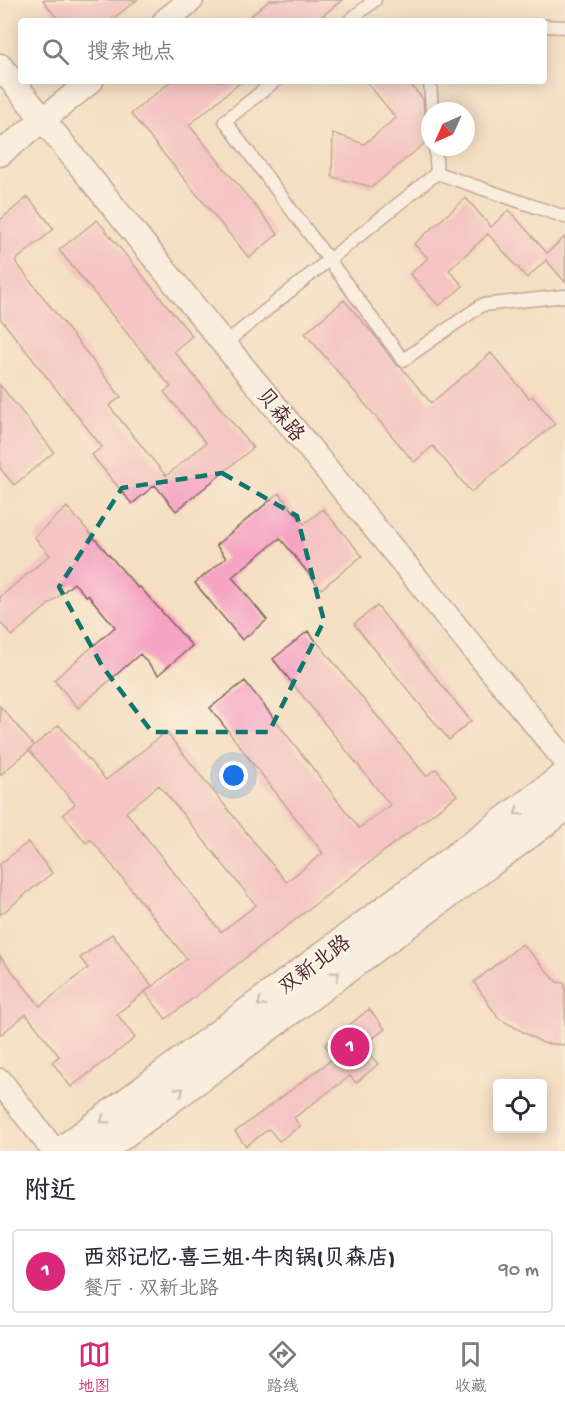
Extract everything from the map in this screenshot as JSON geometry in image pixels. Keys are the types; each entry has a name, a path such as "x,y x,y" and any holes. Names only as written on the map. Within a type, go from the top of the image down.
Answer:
{"street":[{"path":"169,18 190,0"},
{"name":"贝森路","path":"0,66 224,344 565,760"},
{"path":"0,154 87,84"},
{"name":"双新北路","path":"63,1151 565,777"},
{"name":"双新北路","path":"99,1151 565,806"},
{"path":"0,1081 54,1151"}],"lane":[{"path":"353,18 375,0"},
{"path":"547,26 565,27"},
{"path":"270,84 225,122 403,360 482,304 565,296"},
{"path":"430,84 431,102"},
{"path":"436,156 437,173"},
{"path":"224,344 437,173"},
{"path":"437,173 565,217"}],"highlighted area":[{"path":"222,473 297,516 324,621 269,732 152,732 102,666 59,587 122,488"}],"building":[{"path":"43,0 137,0 114,18 57,18"},
{"path":"270,0 342,0 320,18 249,18"},
{"path":"167,84 238,84 189,125 278,234 249,258 131,114"},
{"path":"368,84 410,84 423,99 423,102 421,102 421,146 372,187 332,177 333,133 364,144 396,118"},
{"path":"28,197 54,229 15,261 121,397 109,406 166,476 206,443 164,392 171,387 59,250 97,220 192,336 174,351 253,448 176,511 155,485 132,504 92,455 102,447 0,318 0,220"},
{"path":"466,198 491,227 509,210 547,253 565,237 565,282 546,260 527,278 488,234 449,270 463,286 439,306 410,274 428,258 414,244"},
{"path":"344,300 396,365 402,368 431,403 491,353 529,398 532,396 555,424 471,492 433,446 414,462 305,333"},
{"path":"0,385 54,452 14,485 0,468"},
{"path":"279,493 304,524 323,509 362,556 321,589 280,538 232,577 267,620 242,640 195,583 226,558 216,545"},
{"path":"67,507 192,646 158,675 140,654 78,708 54,680 115,627 88,595 86,596 74,583 12,636 0,622 0,597 50,555 34,537"},
{"path":"377,606 471,721 449,740 354,624"},
{"path":"308,631 426,776 436,769 457,795 166,1019 145,992 187,959 91,839 86,843 63,814 75,804 29,750 59,725 106,780 166,732 286,882 323,853 210,708 245,681 359,828 390,805 273,659","holes":["159,785 256,905 221,932 126,812"]},
{"path":"0,706 34,746 0,775"},
{"path":"28,842 52,873 0,915 0,864"},
{"path":"112,934 152,986 117,1014 135,1038 71,1087 52,1062 59,1056 26,1014 0,1035 0,956 40,1006 88,968 80,958"},
{"path":"522,944 557,982 565,983 565,1045 543,1043 498,1018 474,982"},
{"path":"369,1009 385,1029 363,1046 378,1064 356,1083 350,1076 294,1118 300,1126 279,1141 269,1129 246,1146 235,1132 335,1057 325,1045"}],"place":[{"name":"西郊记忆·喜三姐·牛肉锅(贝森店)","path":"350,1047"}]}
